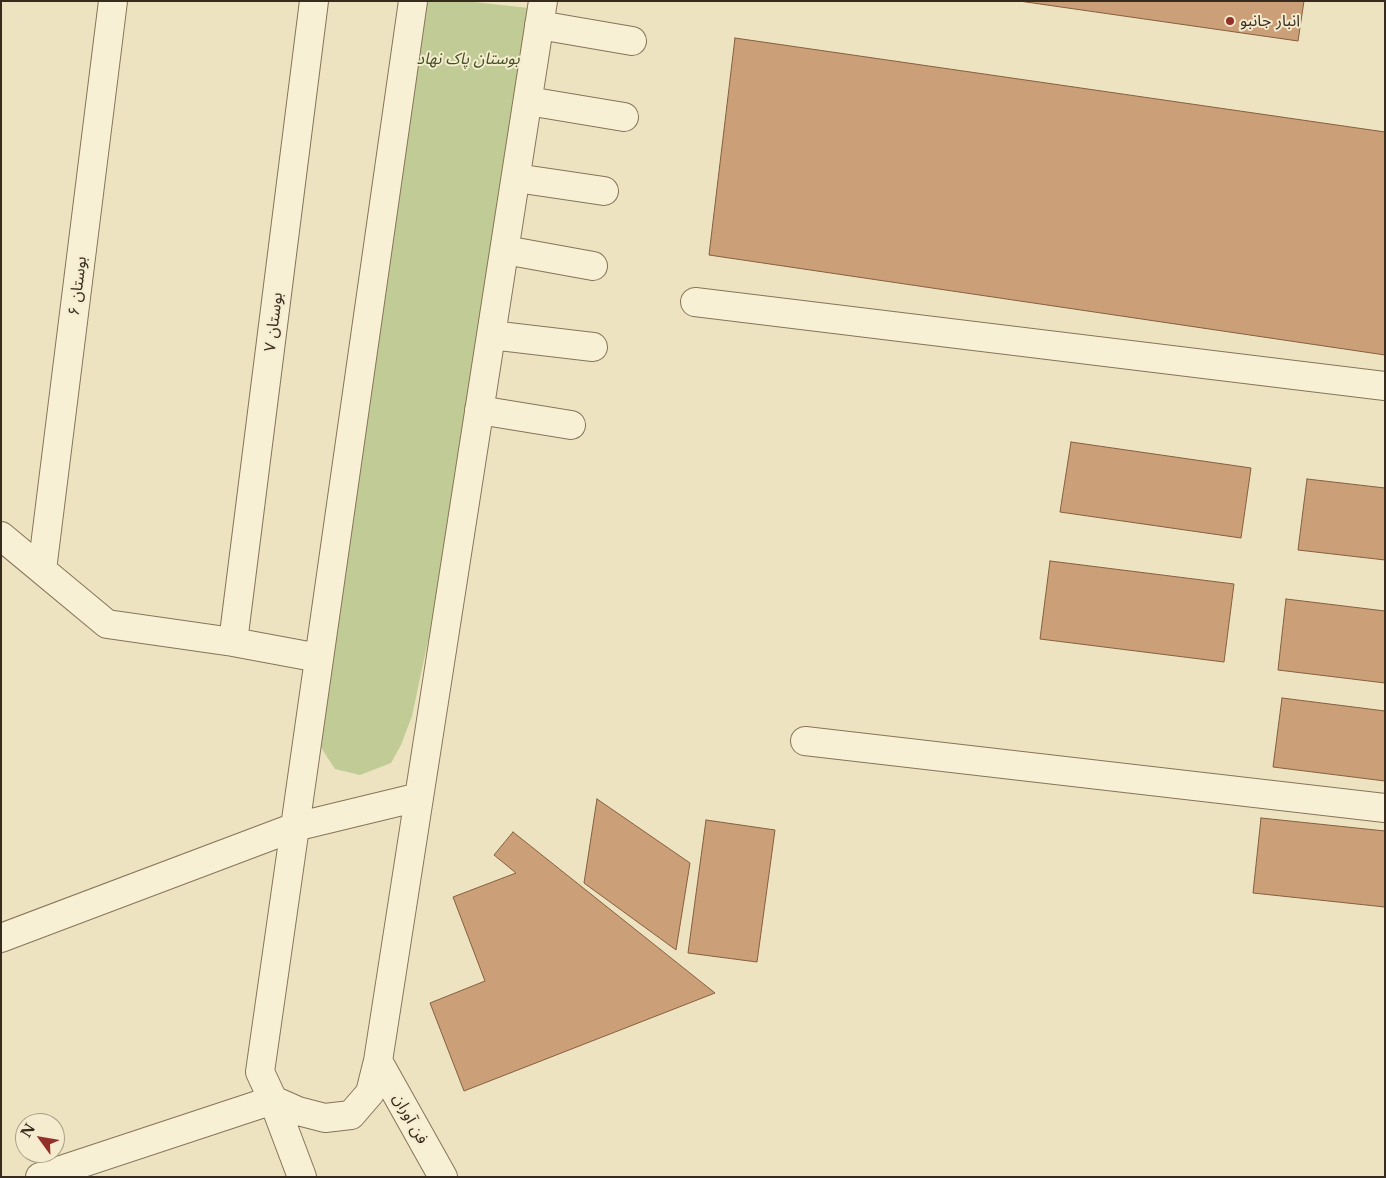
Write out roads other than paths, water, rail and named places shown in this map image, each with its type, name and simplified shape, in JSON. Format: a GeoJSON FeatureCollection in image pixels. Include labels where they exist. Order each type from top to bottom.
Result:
{"type":"FeatureCollection","features":[{"type":"Feature","properties":{"kind":"street","name":"بوستان ۶"},"geometry":{"type":"LineString","coordinates":[[42,570],[113,1]]}},
{"type":"Feature","properties":{"kind":"street","name":"بوستان ۷"},"geometry":{"type":"LineString","coordinates":[[234,642],[314,1]]}},
{"type":"Feature","properties":{"kind":"street"},"geometry":{"type":"LineString","coordinates":[[302,1177],[260,1072],[412,1]]}},
{"type":"Feature","properties":{"kind":"street"},"geometry":{"type":"LineString","coordinates":[[40,1177],[272,1100],[298,1111],[325,1118],[351,1115],[370,1093],[378,1061],[541,13],[632,41]]}},
{"type":"Feature","properties":{"kind":"street"},"geometry":{"type":"LineString","coordinates":[[528,102],[624,117]]}},
{"type":"Feature","properties":{"kind":"street"},"geometry":{"type":"LineString","coordinates":[[516,178],[604,191]]}},
{"type":"Feature","properties":{"kind":"street"},"geometry":{"type":"LineString","coordinates":[[504,250],[593,266]]}},
{"type":"Feature","properties":{"kind":"street"},"geometry":{"type":"LineString","coordinates":[[695,302],[1385,386]]}},
{"type":"Feature","properties":{"kind":"street"},"geometry":{"type":"LineString","coordinates":[[491,335],[592,347]]}},
{"type":"Feature","properties":{"kind":"street"},"geometry":{"type":"LineString","coordinates":[[479,410],[571,425]]}},
{"type":"Feature","properties":{"kind":"street"},"geometry":{"type":"LineString","coordinates":[[1,536],[107,624],[234,642],[319,658]]}},
{"type":"Feature","properties":{"kind":"street"},"geometry":{"type":"LineString","coordinates":[[806,741],[1385,808]]}},
{"type":"Feature","properties":{"kind":"street"},"geometry":{"type":"LineString","coordinates":[[1,938],[295,827],[419,797]]}},
{"type":"Feature","properties":{"kind":"street","name":"فن آوران"},"geometry":{"type":"LineString","coordinates":[[378,1061],[443,1177]]}},
{"type":"Feature","properties":{"kind":"place","name":"انبار جانبو"},"geometry":{"type":"Point","coordinates":[1230,21]}},
{"type":"Feature","properties":{"kind":"park label","name":"بوستان پاک نهاد"},"geometry":{"type":"Point","coordinates":[468,59]}}]}
